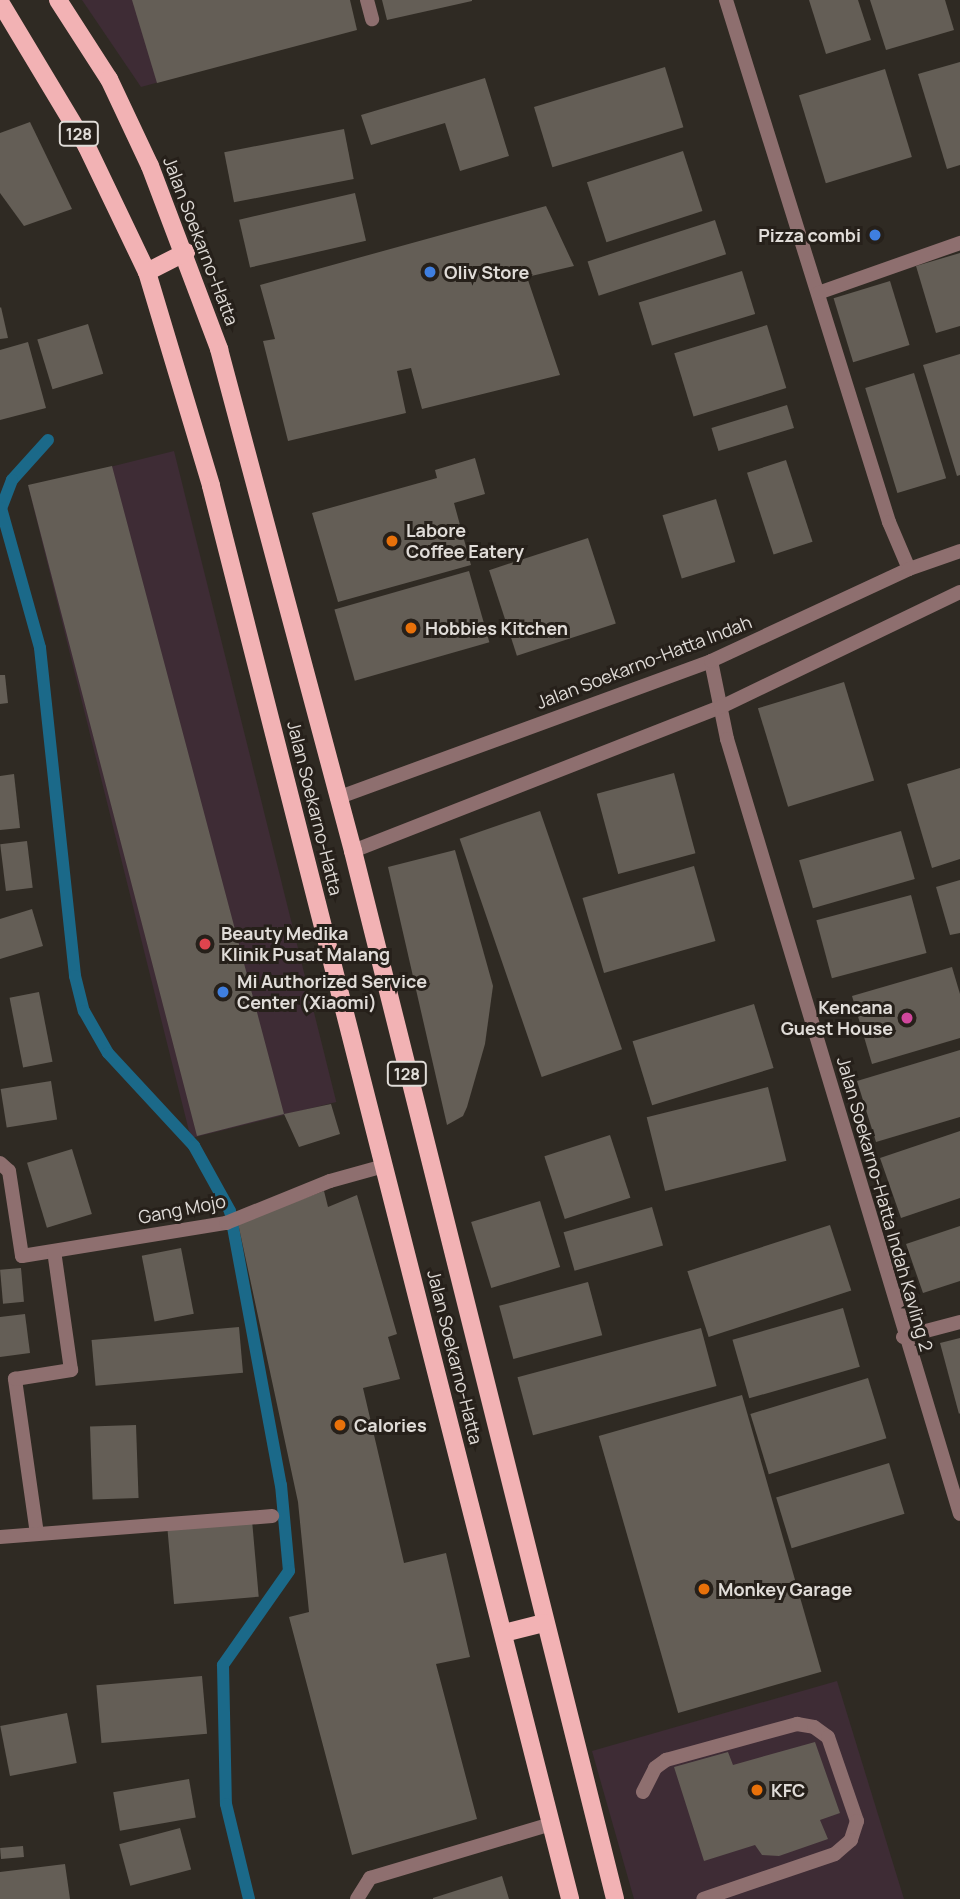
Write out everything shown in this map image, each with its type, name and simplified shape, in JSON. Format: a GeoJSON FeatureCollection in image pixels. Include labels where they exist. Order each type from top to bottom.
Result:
{"type":"FeatureCollection","features":[{"type":"Feature","properties":{"kind":"main road","name":"Jalan Soekarno-Hatta"},"geometry":{"type":"LineString","coordinates":[[58,0],[109,79],[186,252],[219,349],[353,851],[615,1899]]}},
{"type":"Feature","properties":{"kind":"main road","name":"Jalan Soekarno-Hatta"},"geometry":{"type":"LineString","coordinates":[[0,2],[87,147],[147,272],[211,486],[570,1899]]}},
{"type":"Feature","properties":{"kind":"main road"},"geometry":{"type":"LineString","coordinates":[[147,272],[186,252]]}},
{"type":"Feature","properties":{"kind":"main road"},"geometry":{"type":"LineString","coordinates":[[504,1633],[544,1623]]}},
{"type":"Feature","properties":{"kind":"street"},"geometry":{"type":"LineString","coordinates":[[367,0],[372,19]]}},
{"type":"Feature","properties":{"kind":"street"},"geometry":{"type":"LineString","coordinates":[[726,0],[889,522],[909,569]]}},
{"type":"Feature","properties":{"kind":"street"},"geometry":{"type":"LineString","coordinates":[[818,293],[960,243]]}},
{"type":"Feature","properties":{"kind":"street","name":"Jalan Soekarno-Hatta Indah"},"geometry":{"type":"LineString","coordinates":[[337,798],[711,661],[909,569],[960,551]]}},
{"type":"Feature","properties":{"kind":"street"},"geometry":{"type":"LineString","coordinates":[[353,851],[721,707],[960,592]]}},
{"type":"Feature","properties":{"kind":"street","name":"Jalan Soekarno-Hatta Indah Kavling 2"},"geometry":{"type":"LineString","coordinates":[[711,661],[721,707],[904,1337],[960,1514]]}},
{"type":"Feature","properties":{"kind":"street","name":"Gang Mojo"},"geometry":{"type":"LineString","coordinates":[[0,1163],[9,1171],[22,1256],[226,1223],[330,1181],[384,1166]]}},
{"type":"Feature","properties":{"kind":"street"},"geometry":{"type":"LineString","coordinates":[[37,1534],[15,1379],[71,1370],[54,1251]]}},
{"type":"Feature","properties":{"kind":"street"},"geometry":{"type":"LineString","coordinates":[[904,1337],[960,1322]]}},
{"type":"Feature","properties":{"kind":"street"},"geometry":{"type":"LineString","coordinates":[[0,1537],[272,1516]]}},
{"type":"Feature","properties":{"kind":"street"},"geometry":{"type":"LineString","coordinates":[[643,1792],[655,1768],[666,1760],[797,1724],[814,1727],[828,1737],[857,1821],[851,1840],[835,1854],[703,1899]]}},
{"type":"Feature","properties":{"kind":"street"},"geometry":{"type":"LineString","coordinates":[[357,1899],[370,1878],[551,1824]]}},
{"type":"Feature","properties":{"kind":"shaded area"},"geometry":{"type":"Polygon","coordinates":[[[82,0],[244,0],[258,55],[141,87],[82,0]]]}},
{"type":"Feature","properties":{"kind":"shaded area"},"geometry":{"type":"Polygon","coordinates":[[[174,451],[336,1102],[191,1138],[28,487],[174,451]]]}},
{"type":"Feature","properties":{"kind":"shaded area"},"geometry":{"type":"Polygon","coordinates":[[[837,1681],[904,1899],[634,1899],[592,1751],[837,1681]]]}},
{"type":"Feature","properties":{"kind":"building"},"geometry":{"type":"Polygon","coordinates":[[[132,0],[350,0],[357,30],[157,83],[132,0]]]}},
{"type":"Feature","properties":{"kind":"building"},"geometry":{"type":"Polygon","coordinates":[[[382,0],[472,0],[472,1],[387,20],[382,0]]]}},
{"type":"Feature","properties":{"kind":"building"},"geometry":{"type":"Polygon","coordinates":[[[809,0],[858,0],[871,40],[826,54],[809,0]]]}},
{"type":"Feature","properties":{"kind":"building"},"geometry":{"type":"Polygon","coordinates":[[[870,0],[945,0],[954,30],[886,50],[870,0]]]}},
{"type":"Feature","properties":{"kind":"building"},"geometry":{"type":"Polygon","coordinates":[[[960,62],[960,165],[947,169],[918,74],[960,62]]]}},
{"type":"Feature","properties":{"kind":"building"},"geometry":{"type":"Polygon","coordinates":[[[665,67],[683,127],[552,167],[534,107],[665,67]]]}},
{"type":"Feature","properties":{"kind":"building"},"geometry":{"type":"Polygon","coordinates":[[[885,69],[912,157],[826,183],[799,95],[885,69]]]}},
{"type":"Feature","properties":{"kind":"building"},"geometry":{"type":"Polygon","coordinates":[[[485,78],[509,156],[460,171],[445,123],[371,145],[361,115],[485,78]]]}},
{"type":"Feature","properties":{"kind":"building"},"geometry":{"type":"Polygon","coordinates":[[[30,122],[72,209],[24,226],[0,193],[0,133],[30,122]]]}},
{"type":"Feature","properties":{"kind":"building"},"geometry":{"type":"Polygon","coordinates":[[[344,129],[354,179],[234,202],[224,152],[344,129]]]}},
{"type":"Feature","properties":{"kind":"building"},"geometry":{"type":"Polygon","coordinates":[[[683,151],[702,211],[606,242],[587,182],[683,151]]]}},
{"type":"Feature","properties":{"kind":"building"},"geometry":{"type":"Polygon","coordinates":[[[355,193],[366,241],[250,268],[239,220],[355,193]]]}},
{"type":"Feature","properties":{"kind":"building"},"geometry":{"type":"Polygon","coordinates":[[[546,206],[574,266],[527,277],[560,375],[422,409],[411,368],[397,371],[406,413],[288,441],[263,341],[275,339],[260,285],[546,206]]]}},
{"type":"Feature","properties":{"kind":"building"},"geometry":{"type":"Polygon","coordinates":[[[715,220],[726,254],[599,296],[588,261],[715,220]]]}},
{"type":"Feature","properties":{"kind":"building"},"geometry":{"type":"Polygon","coordinates":[[[960,253],[960,326],[936,333],[916,266],[960,253]]]}},
{"type":"Feature","properties":{"kind":"building"},"geometry":{"type":"Polygon","coordinates":[[[742,271],[755,314],[652,346],[639,303],[742,271]]]}},
{"type":"Feature","properties":{"kind":"building"},"geometry":{"type":"Polygon","coordinates":[[[890,281],[910,345],[853,362],[834,298],[890,281]]]}},
{"type":"Feature","properties":{"kind":"building"},"geometry":{"type":"Polygon","coordinates":[[[0,308],[8,338],[0,339],[0,308]]]}},
{"type":"Feature","properties":{"kind":"building"},"geometry":{"type":"Polygon","coordinates":[[[88,324],[103,374],[53,389],[37,339],[88,324]]]}},
{"type":"Feature","properties":{"kind":"building"},"geometry":{"type":"Polygon","coordinates":[[[767,325],[786,388],[694,416],[674,353],[767,325]]]}},
{"type":"Feature","properties":{"kind":"building"},"geometry":{"type":"Polygon","coordinates":[[[28,342],[46,408],[0,420],[0,350],[28,342]]]}},
{"type":"Feature","properties":{"kind":"building"},"geometry":{"type":"Polygon","coordinates":[[[960,354],[960,475],[957,476],[923,365],[960,354]]]}},
{"type":"Feature","properties":{"kind":"building"},"geometry":{"type":"Polygon","coordinates":[[[914,373],[946,478],[897,493],[865,388],[914,373]]]}},
{"type":"Feature","properties":{"kind":"building"},"geometry":{"type":"Polygon","coordinates":[[[787,405],[794,428],[718,451],[711,428],[787,405]]]}},
{"type":"Feature","properties":{"kind":"building"},"geometry":{"type":"Polygon","coordinates":[[[475,458],[485,494],[454,503],[471,565],[338,602],[312,513],[437,478],[435,470],[475,458]]]}},
{"type":"Feature","properties":{"kind":"building"},"geometry":{"type":"Polygon","coordinates":[[[786,460],[813,542],[774,554],[747,473],[786,460]]]}},
{"type":"Feature","properties":{"kind":"building"},"geometry":{"type":"Polygon","coordinates":[[[112,466],[284,1114],[197,1136],[28,485],[112,466]]]}},
{"type":"Feature","properties":{"kind":"building"},"geometry":{"type":"Polygon","coordinates":[[[716,499],[735,562],[682,578],[662,515],[716,499]]]}},
{"type":"Feature","properties":{"kind":"building"},"geometry":{"type":"Polygon","coordinates":[[[588,538],[616,624],[517,656],[489,570],[588,538]]]}},
{"type":"Feature","properties":{"kind":"building"},"geometry":{"type":"Polygon","coordinates":[[[469,571],[489,642],[355,681],[334,610],[469,571]]]}},
{"type":"Feature","properties":{"kind":"building"},"geometry":{"type":"Polygon","coordinates":[[[0,675],[5,675],[8,703],[0,704],[0,675]]]}},
{"type":"Feature","properties":{"kind":"building"},"geometry":{"type":"Polygon","coordinates":[[[844,682],[874,780],[788,807],[758,708],[844,682]]]}},
{"type":"Feature","properties":{"kind":"building"},"geometry":{"type":"Polygon","coordinates":[[[960,768],[960,859],[932,868],[907,784],[960,768]]]}},
{"type":"Feature","properties":{"kind":"building"},"geometry":{"type":"Polygon","coordinates":[[[674,773],[695,853],[618,874],[597,794],[674,773]]]}},
{"type":"Feature","properties":{"kind":"building"},"geometry":{"type":"Polygon","coordinates":[[[14,774],[20,828],[0,830],[0,776],[14,774]]]}},
{"type":"Feature","properties":{"kind":"building"},"geometry":{"type":"Polygon","coordinates":[[[540,811],[622,1049],[542,1077],[460,839],[540,811]]]}},
{"type":"Feature","properties":{"kind":"building"},"geometry":{"type":"Polygon","coordinates":[[[901,831],[915,879],[813,908],[799,860],[901,831]]]}},
{"type":"Feature","properties":{"kind":"building"},"geometry":{"type":"Polygon","coordinates":[[[27,841],[33,888],[6,891],[0,844],[27,841]]]}},
{"type":"Feature","properties":{"kind":"building"},"geometry":{"type":"Polygon","coordinates":[[[455,850],[493,986],[485,1044],[467,1107],[463,1116],[447,1125],[388,867],[455,850]]]}},
{"type":"Feature","properties":{"kind":"building"},"geometry":{"type":"Polygon","coordinates":[[[694,866],[715,941],[604,973],[582,898],[694,866]]]}},
{"type":"Feature","properties":{"kind":"building"},"geometry":{"type":"Polygon","coordinates":[[[960,880],[960,933],[950,935],[936,887],[960,880]]]}},
{"type":"Feature","properties":{"kind":"building"},"geometry":{"type":"Polygon","coordinates":[[[911,895],[927,953],[832,978],[816,920],[911,895]]]}},
{"type":"Feature","properties":{"kind":"building"},"geometry":{"type":"Polygon","coordinates":[[[32,909],[43,946],[0,959],[0,919],[32,909]]]}},
{"type":"Feature","properties":{"kind":"building"},"geometry":{"type":"Polygon","coordinates":[[[952,967],[960,994],[960,1038],[872,1064],[852,996],[952,967]]]}},
{"type":"Feature","properties":{"kind":"building"},"geometry":{"type":"Polygon","coordinates":[[[39,992],[53,1062],[23,1067],[10,998],[39,992]]]}},
{"type":"Feature","properties":{"kind":"building"},"geometry":{"type":"Polygon","coordinates":[[[754,1004],[774,1068],[652,1105],[633,1041],[754,1004]]]}},
{"type":"Feature","properties":{"kind":"building"},"geometry":{"type":"Polygon","coordinates":[[[960,1050],[960,1117],[876,1142],[857,1081],[960,1050]]]}},
{"type":"Feature","properties":{"kind":"building"},"geometry":{"type":"Polygon","coordinates":[[[51,1081],[57,1120],[7,1127],[1,1089],[51,1081]]]}},
{"type":"Feature","properties":{"kind":"building"},"geometry":{"type":"Polygon","coordinates":[[[768,1087],[786,1161],[665,1191],[647,1117],[768,1087]]]}},
{"type":"Feature","properties":{"kind":"building"},"geometry":{"type":"Polygon","coordinates":[[[331,1104],[340,1134],[299,1147],[284,1114],[331,1104]]]}},
{"type":"Feature","properties":{"kind":"building"},"geometry":{"type":"Polygon","coordinates":[[[960,1131],[960,1198],[901,1218],[880,1158],[960,1131]]]}},
{"type":"Feature","properties":{"kind":"building"},"geometry":{"type":"Polygon","coordinates":[[[610,1135],[630,1198],[565,1219],[544,1156],[610,1135]]]}},
{"type":"Feature","properties":{"kind":"building"},"geometry":{"type":"Polygon","coordinates":[[[72,1149],[92,1214],[47,1228],[27,1163],[72,1149]]]}},
{"type":"Feature","properties":{"kind":"building"},"geometry":{"type":"Polygon","coordinates":[[[324,1191],[328,1207],[357,1195],[397,1334],[388,1337],[400,1379],[363,1388],[404,1563],[446,1553],[470,1657],[436,1664],[477,1819],[352,1855],[289,1617],[309,1612],[298,1502],[238,1223],[324,1191]]]}},
{"type":"Feature","properties":{"kind":"building"},"geometry":{"type":"Polygon","coordinates":[[[540,1201],[560,1267],[491,1288],[471,1222],[540,1201]]]}},
{"type":"Feature","properties":{"kind":"building"},"geometry":{"type":"Polygon","coordinates":[[[652,1207],[663,1245],[575,1271],[564,1232],[652,1207]]]}},
{"type":"Feature","properties":{"kind":"building"},"geometry":{"type":"Polygon","coordinates":[[[830,1225],[851,1291],[709,1337],[687,1271],[830,1225]]]}},
{"type":"Feature","properties":{"kind":"building"},"geometry":{"type":"Polygon","coordinates":[[[960,1226],[960,1281],[923,1293],[906,1244],[960,1226]]]}},
{"type":"Feature","properties":{"kind":"building"},"geometry":{"type":"Polygon","coordinates":[[[181,1248],[194,1314],[155,1321],[142,1256],[181,1248]]]}},
{"type":"Feature","properties":{"kind":"building"},"geometry":{"type":"Polygon","coordinates":[[[21,1268],[24,1302],[3,1304],[0,1270],[21,1268]]]}},
{"type":"Feature","properties":{"kind":"building"},"geometry":{"type":"Polygon","coordinates":[[[588,1282],[602,1335],[513,1359],[499,1306],[588,1282]]]}},
{"type":"Feature","properties":{"kind":"building"},"geometry":{"type":"Polygon","coordinates":[[[843,1308],[860,1367],[749,1398],[732,1340],[843,1308]]]}},
{"type":"Feature","properties":{"kind":"building"},"geometry":{"type":"Polygon","coordinates":[[[25,1314],[30,1353],[0,1357],[0,1317],[25,1314]]]}},
{"type":"Feature","properties":{"kind":"building"},"geometry":{"type":"Polygon","coordinates":[[[239,1327],[243,1373],[96,1386],[92,1340],[239,1327]]]}},
{"type":"Feature","properties":{"kind":"building"},"geometry":{"type":"Polygon","coordinates":[[[701,1328],[717,1386],[533,1435],[517,1377],[701,1328]]]}},
{"type":"Feature","properties":{"kind":"building"},"geometry":{"type":"Polygon","coordinates":[[[960,1338],[960,1413],[959,1414],[940,1343],[960,1338]]]}},
{"type":"Feature","properties":{"kind":"building"},"geometry":{"type":"Polygon","coordinates":[[[868,1378],[886,1438],[769,1474],[750,1414],[868,1378]]]}},
{"type":"Feature","properties":{"kind":"building"},"geometry":{"type":"Polygon","coordinates":[[[742,1395],[821,1672],[678,1713],[599,1436],[742,1395]]]}},
{"type":"Feature","properties":{"kind":"building"},"geometry":{"type":"Polygon","coordinates":[[[136,1425],[139,1498],[93,1500],[90,1427],[136,1425]]]}},
{"type":"Feature","properties":{"kind":"building"},"geometry":{"type":"Polygon","coordinates":[[[889,1463],[904,1514],[792,1548],[776,1497],[889,1463]]]}},
{"type":"Feature","properties":{"kind":"building"},"geometry":{"type":"Polygon","coordinates":[[[252,1520],[259,1597],[174,1604],[167,1527],[252,1520]]]}},
{"type":"Feature","properties":{"kind":"building"},"geometry":{"type":"Polygon","coordinates":[[[202,1676],[207,1734],[101,1743],[96,1685],[202,1676]]]}},
{"type":"Feature","properties":{"kind":"building"},"geometry":{"type":"Polygon","coordinates":[[[67,1713],[77,1763],[10,1776],[0,1726],[67,1713]]]}},
{"type":"Feature","properties":{"kind":"building","name":"KFC"},"geometry":{"type":"Polygon","coordinates":[[[815,1742],[840,1813],[820,1820],[828,1839],[779,1856],[762,1855],[755,1845],[704,1861],[674,1767],[728,1752],[733,1765],[815,1742]]]}},
{"type":"Feature","properties":{"kind":"building"},"geometry":{"type":"Polygon","coordinates":[[[189,1779],[196,1817],[120,1831],[113,1792],[189,1779]]]}},
{"type":"Feature","properties":{"kind":"building"},"geometry":{"type":"Polygon","coordinates":[[[180,1828],[191,1870],[130,1886],[119,1844],[180,1828]]]}},
{"type":"Feature","properties":{"kind":"building"},"geometry":{"type":"Polygon","coordinates":[[[23,1846],[24,1857],[1,1859],[0,1848],[23,1846]]]}},
{"type":"Feature","properties":{"kind":"building"},"geometry":{"type":"Polygon","coordinates":[[[65,1864],[70,1899],[0,1899],[0,1872],[65,1864]]]}},
{"type":"Feature","properties":{"kind":"building"},"geometry":{"type":"Polygon","coordinates":[[[502,1876],[509,1899],[433,1899],[433,1898],[502,1876]]]}},
{"type":"Feature","properties":{"kind":"waterway"},"geometry":{"type":"LineString","coordinates":[[48,440],[12,480],[1,508],[40,648],[75,976],[84,1011],[108,1053],[194,1146],[230,1211],[281,1485],[289,1571],[223,1665],[226,1804],[249,1899]]}},
{"type":"Feature","properties":{"kind":"place","name":"Pizza combi"},"geometry":{"type":"Point","coordinates":[875,235]}},
{"type":"Feature","properties":{"kind":"place","name":"Oliv Store"},"geometry":{"type":"Point","coordinates":[430,272]}},
{"type":"Feature","properties":{"kind":"place","name":"Labore Coffee Eatery"},"geometry":{"type":"Point","coordinates":[392,541]}},
{"type":"Feature","properties":{"kind":"place","name":"Hobbies Kitchen"},"geometry":{"type":"Point","coordinates":[411,628]}},
{"type":"Feature","properties":{"kind":"place","name":"Beauty Medika Klinik Pusat Malang"},"geometry":{"type":"Point","coordinates":[205,944]}},
{"type":"Feature","properties":{"kind":"place","name":"Mi Authorized Service Center (Xiaomi)"},"geometry":{"type":"Point","coordinates":[223,992]}},
{"type":"Feature","properties":{"kind":"place","name":"Kencana Guest House"},"geometry":{"type":"Point","coordinates":[907,1018]}},
{"type":"Feature","properties":{"kind":"place","name":"Calories"},"geometry":{"type":"Point","coordinates":[340,1425]}},
{"type":"Feature","properties":{"kind":"place","name":"Monkey Garage"},"geometry":{"type":"Point","coordinates":[704,1589]}},
{"type":"Feature","properties":{"kind":"place","name":"KFC"},"geometry":{"type":"Point","coordinates":[757,1790]}}]}
